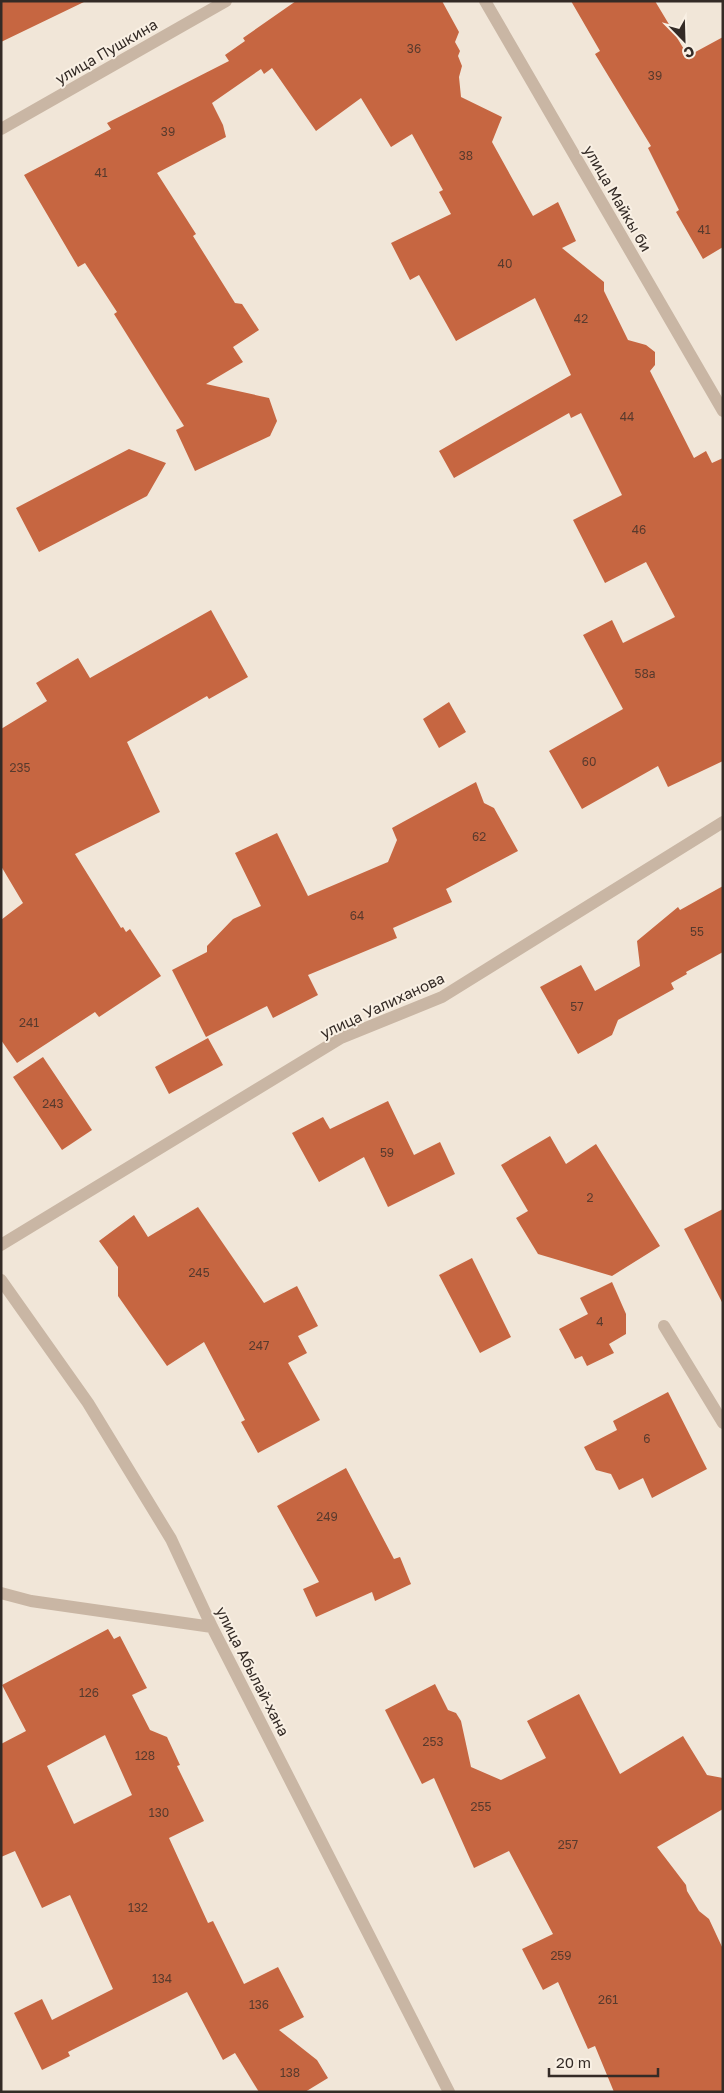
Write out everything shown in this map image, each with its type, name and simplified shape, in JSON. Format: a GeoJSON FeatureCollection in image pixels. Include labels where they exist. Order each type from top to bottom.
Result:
{"type":"FeatureCollection","features":[{"type":"Feature","properties":{"kind":"street","name":"улица Пушкина"},"geometry":{"type":"LineString","coordinates":[[1,129],[226,1]]}},
{"type":"Feature","properties":{"kind":"street","name":"улица Майкы би"},"geometry":{"type":"LineString","coordinates":[[485,1],[723,411]]}},
{"type":"Feature","properties":{"kind":"street","name":"улица Уалиханова"},"geometry":{"type":"LineString","coordinates":[[1,1245],[341,1038],[442,997],[723,822]]}},
{"type":"Feature","properties":{"kind":"street","name":"улица Абылай-хана"},"geometry":{"type":"LineString","coordinates":[[1,1280],[88,1403],[171,1539],[212,1627],[449,2092]]}},
{"type":"Feature","properties":{"kind":"street"},"geometry":{"type":"LineString","coordinates":[[664,1326],[723,1423]]}},
{"type":"Feature","properties":{"kind":"street"},"geometry":{"type":"LineString","coordinates":[[1,1593],[31,1601],[212,1627]]}},
{"type":"Feature","properties":{"kind":"building"},"geometry":{"type":"Polygon","coordinates":[[[1,1],[86,1],[1,42],[1,1]]]}},
{"type":"Feature","properties":{"kind":"building"},"geometry":{"type":"Polygon","coordinates":[[[296,1],[442,1],[459,32],[455,42],[460,51],[458,56],[462,66],[459,77],[461,97],[502,117],[492,142],[533,216],[558,202],[576,241],[562,248],[604,282],[604,291],[628,340],[646,345],[655,352],[655,365],[650,371],[694,458],[706,451],[712,463],[723,458],[723,761],[668,787],[658,766],[582,809],[549,751],[623,709],[583,635],[612,620],[623,643],[675,617],[646,562],[605,583],[573,520],[622,495],[581,413],[571,418],[569,413],[454,478],[439,451],[571,375],[535,298],[456,341],[419,275],[410,280],[391,243],[451,214],[439,192],[443,190],[412,134],[391,147],[361,98],[316,131],[272,68],[264,74],[261,69],[212,103],[223,125],[226,137],[157,173],[196,234],[193,236],[235,303],[242,304],[259,330],[233,347],[243,362],[206,384],[269,398],[277,421],[270,436],[195,471],[176,430],[184,426],[114,314],[117,312],[85,263],[78,267],[24,175],[111,129],[107,123],[229,61],[225,55],[245,41],[243,38],[296,1]]]}},
{"type":"Feature","properties":{"kind":"building"},"geometry":{"type":"Polygon","coordinates":[[[571,1],[655,1],[688,56],[723,37],[723,247],[703,259],[676,212],[679,210],[648,148],[651,146],[595,54],[600,51],[571,1]]]}},
{"type":"Feature","properties":{"kind":"building"},"geometry":{"type":"Polygon","coordinates":[[[129,449],[166,463],[147,496],[39,552],[16,508],[129,449]]]}},
{"type":"Feature","properties":{"kind":"building"},"geometry":{"type":"Polygon","coordinates":[[[211,610],[248,677],[209,699],[207,696],[127,742],[160,812],[75,854],[121,928],[123,927],[126,932],[130,929],[161,976],[99,1017],[95,1012],[17,1063],[1,1040],[1,920],[23,903],[1,866],[1,729],[47,701],[36,683],[78,658],[90,678],[211,610]]]}},
{"type":"Feature","properties":{"kind":"building"},"geometry":{"type":"Polygon","coordinates":[[[449,702],[466,732],[439,748],[423,719],[449,702]]]}},
{"type":"Feature","properties":{"kind":"building"},"geometry":{"type":"Polygon","coordinates":[[[476,782],[484,803],[494,808],[518,851],[446,889],[452,902],[393,928],[397,938],[308,975],[318,995],[273,1018],[267,1006],[206,1037],[172,970],[207,952],[207,946],[233,919],[261,906],[235,853],[277,833],[308,896],[388,862],[397,840],[392,828],[476,782]]]}},
{"type":"Feature","properties":{"kind":"building"},"geometry":{"type":"Polygon","coordinates":[[[723,886],[723,952],[686,972],[687,974],[671,983],[674,989],[618,1020],[612,1035],[578,1054],[540,987],[581,965],[595,991],[640,966],[637,941],[678,907],[680,910],[723,886]]]}},
{"type":"Feature","properties":{"kind":"building"},"geometry":{"type":"Polygon","coordinates":[[[208,1038],[223,1065],[169,1094],[155,1067],[208,1038]]]}},
{"type":"Feature","properties":{"kind":"building"},"geometry":{"type":"Polygon","coordinates":[[[43,1057],[92,1130],[62,1150],[13,1077],[43,1057]]]}},
{"type":"Feature","properties":{"kind":"building"},"geometry":{"type":"Polygon","coordinates":[[[388,1101],[414,1155],[440,1142],[455,1174],[388,1207],[364,1157],[319,1182],[292,1133],[323,1117],[330,1129],[388,1101]]]}},
{"type":"Feature","properties":{"kind":"building"},"geometry":{"type":"Polygon","coordinates":[[[550,1136],[566,1164],[596,1144],[660,1246],[612,1276],[538,1254],[516,1218],[528,1211],[501,1165],[550,1136]]]}},
{"type":"Feature","properties":{"kind":"building"},"geometry":{"type":"Polygon","coordinates":[[[198,1207],[264,1303],[297,1286],[318,1326],[298,1336],[307,1353],[288,1363],[320,1420],[258,1453],[241,1422],[245,1420],[204,1342],[167,1366],[118,1296],[118,1267],[99,1241],[134,1215],[148,1237],[198,1207]]]}},
{"type":"Feature","properties":{"kind":"building"},"geometry":{"type":"Polygon","coordinates":[[[723,1209],[723,1304],[684,1229],[723,1209]]]}},
{"type":"Feature","properties":{"kind":"building"},"geometry":{"type":"Polygon","coordinates":[[[472,1258],[511,1337],[480,1353],[439,1275],[472,1258]]]}},
{"type":"Feature","properties":{"kind":"building"},"geometry":{"type":"Polygon","coordinates":[[[612,1282],[626,1314],[626,1334],[609,1344],[614,1353],[587,1366],[582,1356],[575,1359],[559,1329],[588,1314],[580,1298],[612,1282]]]}},
{"type":"Feature","properties":{"kind":"building"},"geometry":{"type":"Polygon","coordinates":[[[668,1392],[707,1469],[652,1498],[643,1478],[619,1490],[611,1474],[596,1470],[584,1447],[617,1430],[613,1421],[668,1392]]]}},
{"type":"Feature","properties":{"kind":"building"},"geometry":{"type":"Polygon","coordinates":[[[346,1468],[394,1559],[400,1557],[411,1584],[375,1601],[372,1592],[316,1617],[303,1589],[319,1582],[277,1506],[346,1468]]]}},
{"type":"Feature","properties":{"kind":"building"},"geometry":{"type":"Polygon","coordinates":[[[108,1629],[114,1639],[120,1636],[147,1688],[132,1695],[150,1730],[167,1737],[180,1765],[177,1766],[204,1821],[169,1838],[208,1923],[213,1921],[244,1984],[278,1967],[304,2017],[279,2030],[317,2060],[328,2078],[305,2092],[259,2092],[235,2053],[223,2060],[187,1992],[68,2052],[70,2056],[42,2070],[14,2013],[42,1999],[52,2020],[113,1989],[70,1895],[42,1908],[15,1851],[1,1857],[1,1744],[26,1731],[2,1685],[108,1629]],[[105,1735],[47,1766],[74,1824],[132,1795],[105,1735]]]}},
{"type":"Feature","properties":{"kind":"building"},"geometry":{"type":"Polygon","coordinates":[[[435,1684],[448,1710],[456,1713],[461,1721],[471,1767],[501,1780],[546,1758],[527,1721],[579,1694],[620,1774],[683,1736],[707,1775],[723,1778],[723,1809],[657,1847],[686,1885],[687,1891],[699,1911],[709,1919],[723,1949],[723,2092],[614,2092],[595,2046],[588,2049],[558,1982],[543,1990],[522,1949],[553,1934],[509,1851],[474,1868],[434,1778],[422,1784],[385,1710],[435,1684]]]}}]}
